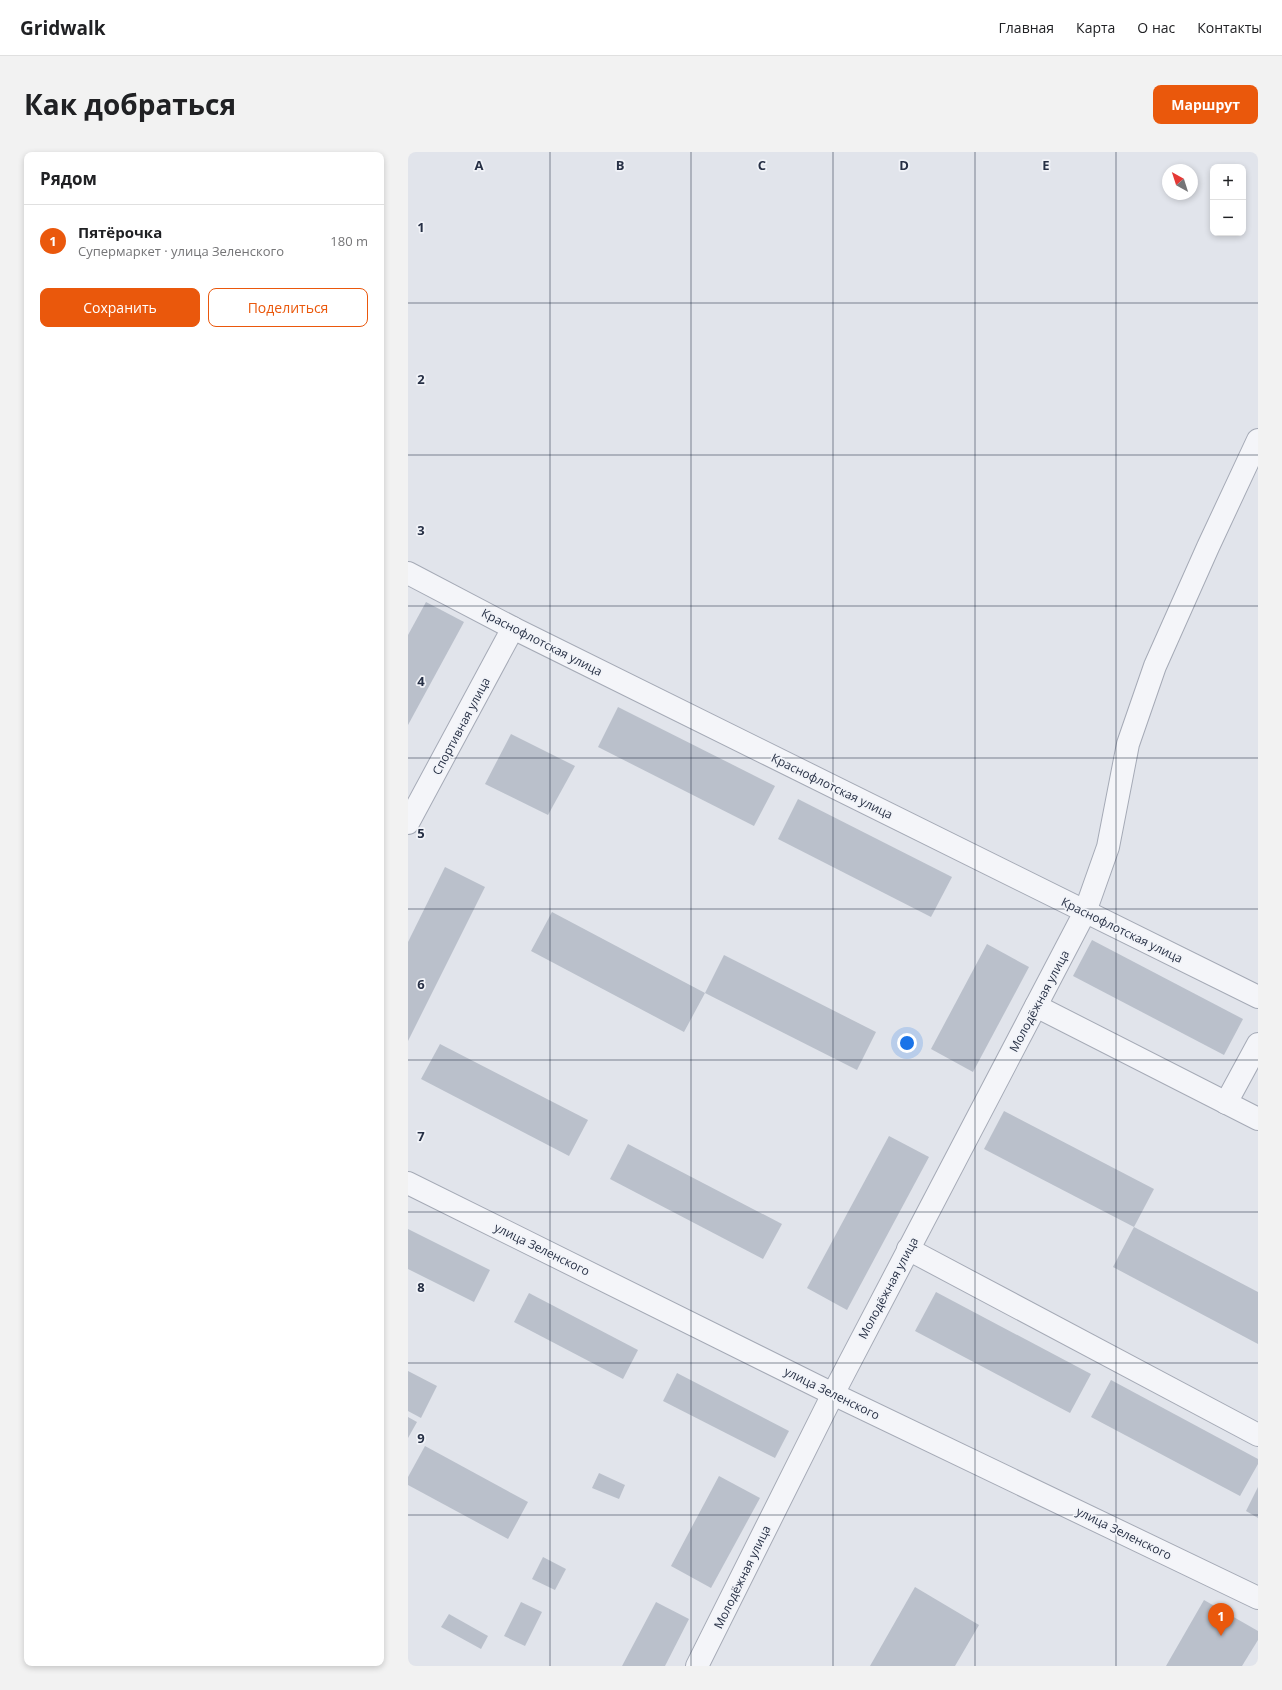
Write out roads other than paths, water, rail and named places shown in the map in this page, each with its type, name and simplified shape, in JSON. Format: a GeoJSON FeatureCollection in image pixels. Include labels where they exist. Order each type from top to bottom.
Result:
{"type":"FeatureCollection","features":[{"type":"Feature","properties":{"kind":"street","name":"Молодёжная улица"},"geometry":{"type":"LineString","coordinates":[[697,1666],[833,1394],[1085,912],[1108,847],[1128,744],[1156,666],[1208,547],[1258,440]]}},
{"type":"Feature","properties":{"kind":"street","name":"Краснофлотская улица"},"geometry":{"type":"LineString","coordinates":[[408,572],[513,628],[1258,997]]}},
{"type":"Feature","properties":{"kind":"street","name":"Спортивная улица"},"geometry":{"type":"LineString","coordinates":[[408,823],[513,628]]}},
{"type":"Feature","properties":{"kind":"street"},"geometry":{"type":"LineString","coordinates":[[1036,1006],[1258,1120]]}},
{"type":"Feature","properties":{"kind":"street"},"geometry":{"type":"LineString","coordinates":[[1226,1103],[1258,1044]]}},
{"type":"Feature","properties":{"kind":"street","name":"улица Зеленского"},"geometry":{"type":"LineString","coordinates":[[408,1182],[833,1394],[1258,1598]]}},
{"type":"Feature","properties":{"kind":"street"},"geometry":{"type":"LineString","coordinates":[[908,1249],[1258,1435]]}},
{"type":"Feature","properties":{"kind":"place","name":"Пятёрочка"},"geometry":{"type":"Point","coordinates":[1221,1636]}}]}
